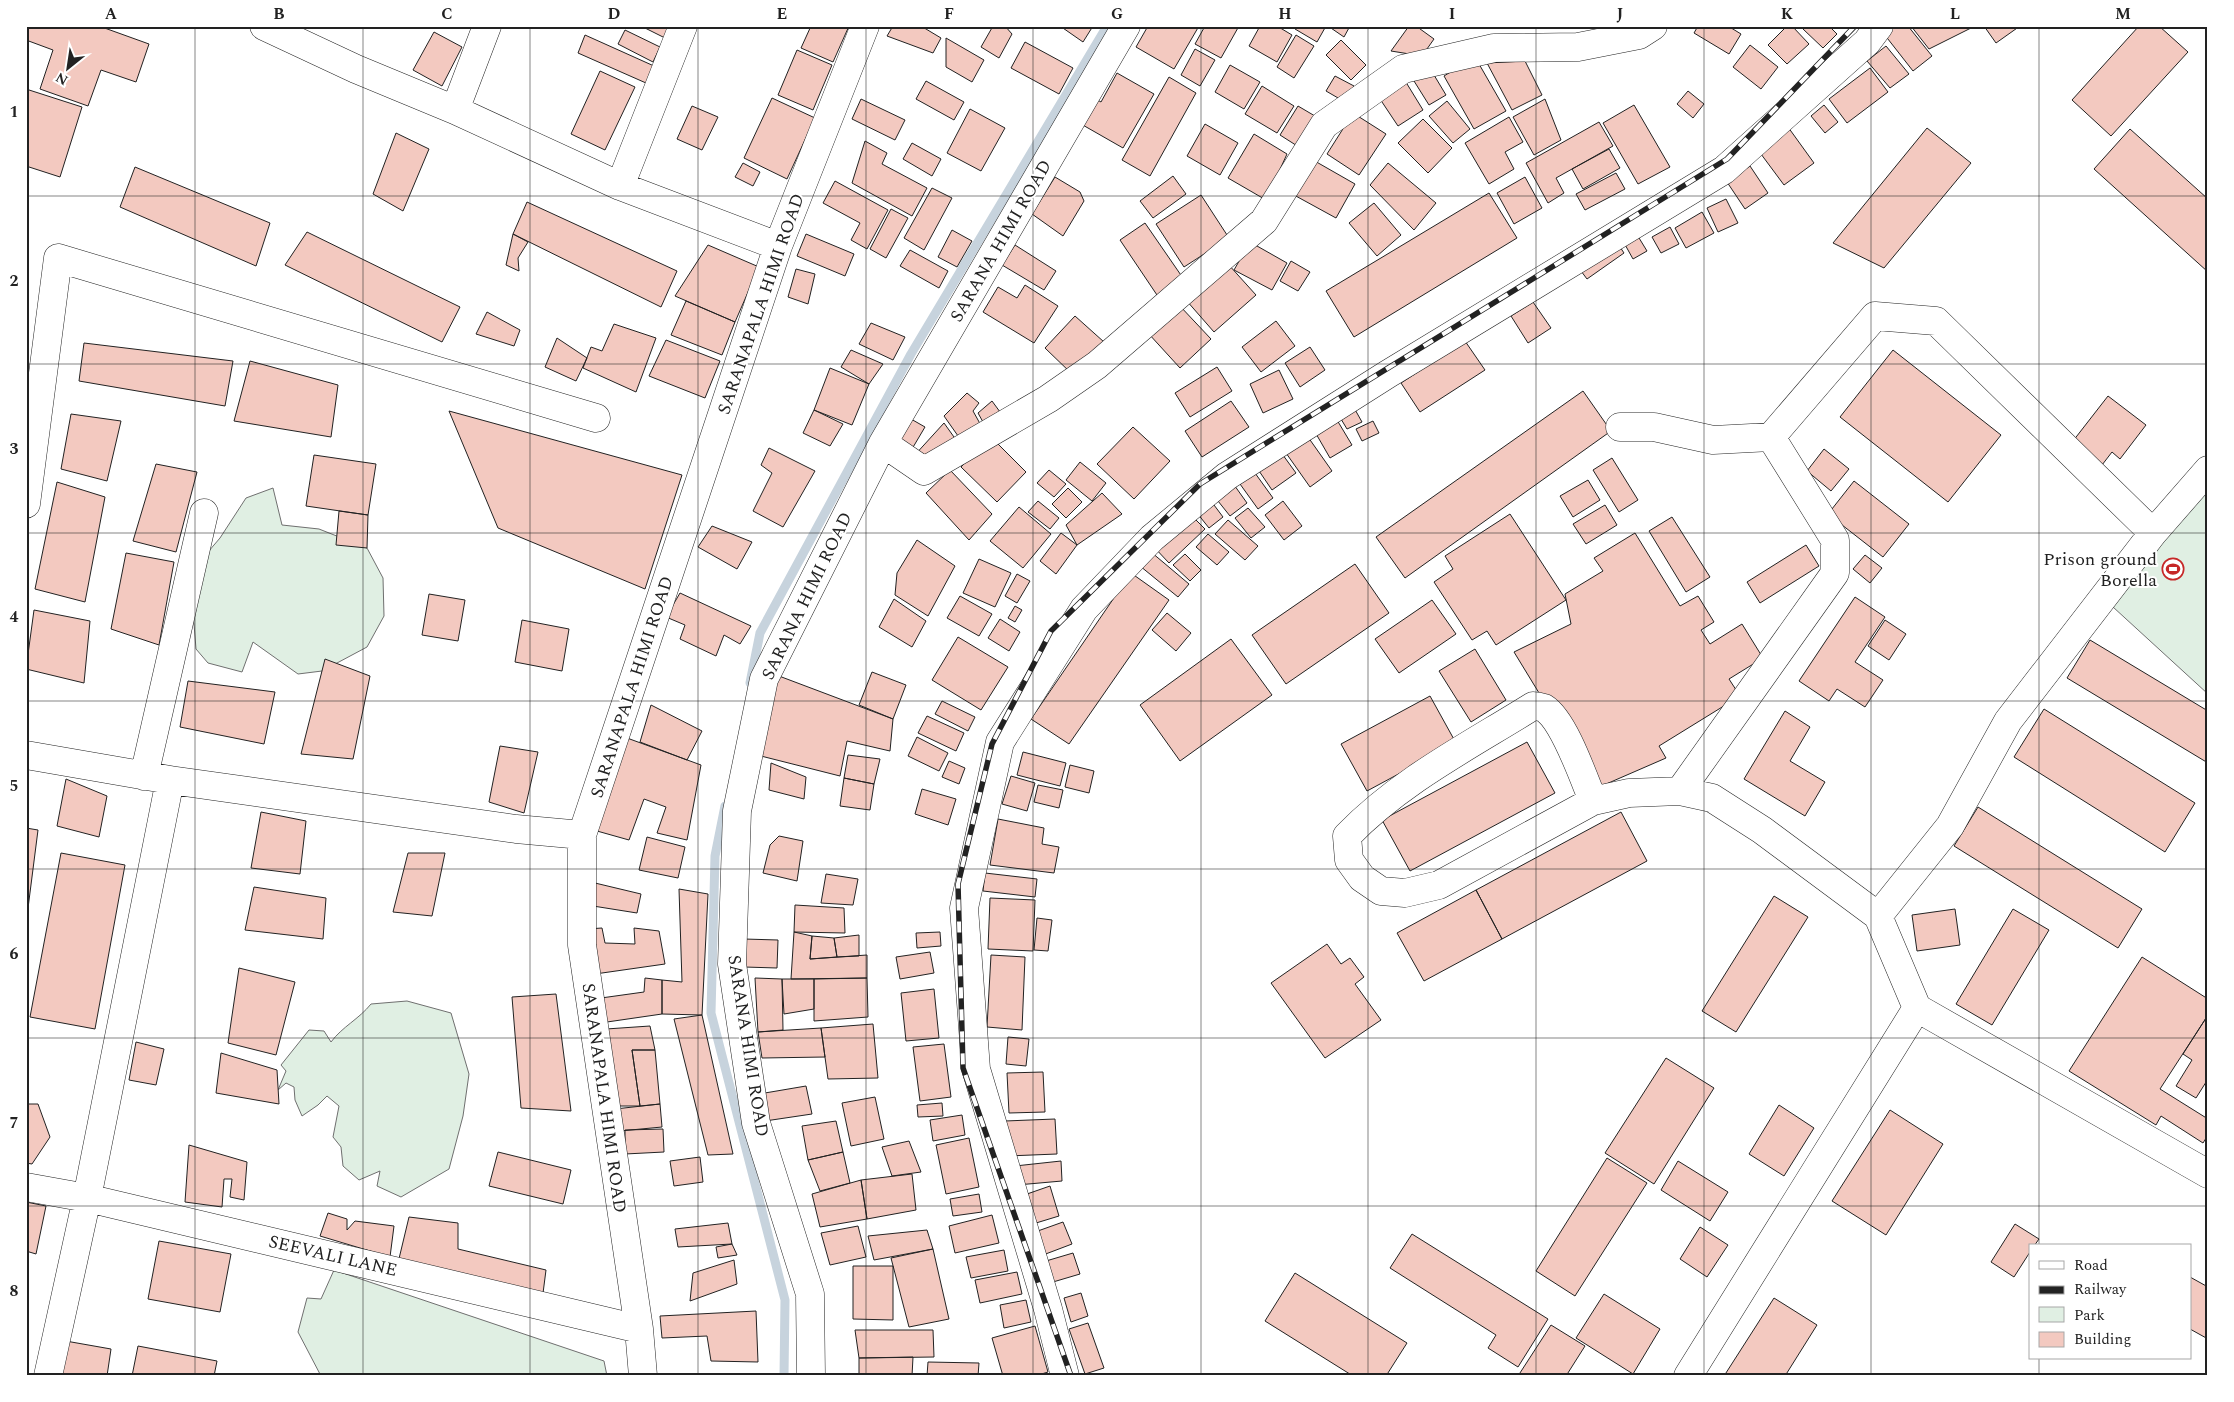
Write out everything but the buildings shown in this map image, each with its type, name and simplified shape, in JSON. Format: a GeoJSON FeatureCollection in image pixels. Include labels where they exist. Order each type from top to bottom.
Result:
{"type":"FeatureCollection","features":[{"type":"Feature","properties":{"kind":"street"},"geometry":{"type":"LineString","coordinates":[[264,26],[356,69],[455,110],[620,186],[778,246]]}},
{"type":"Feature","properties":{"kind":"street"},"geometry":{"type":"LineString","coordinates":[[455,110],[487,26]]}},
{"type":"Feature","properties":{"kind":"street"},"geometry":{"type":"LineString","coordinates":[[620,186],[683,26]]}},
{"type":"Feature","properties":{"kind":"street","name":"SARANAPALA HIMI ROAD"},"geometry":{"type":"LineString","coordinates":[[643,1376],[639,1329],[582,945],[582,835],[778,246],[865,26]]}},
{"type":"Feature","properties":{"kind":"street","name":"SARANA HIMI ROAD"},"geometry":{"type":"LineString","coordinates":[[811,1376],[810,1294],[756,1124],[732,964],[737,811],[764,680],[883,443],[1126,26]]}},
{"type":"Feature","properties":{"kind":"street"},"geometry":{"type":"LineString","coordinates":[[1546,26],[1578,47]]}},
{"type":"Feature","properties":{"kind":"street"},"geometry":{"type":"LineString","coordinates":[[883,443],[924,471],[1048,399],[1097,365],[1264,221],[1324,125],[1403,69],[1494,48],[1578,47],[1639,35],[1653,26]]}},
{"type":"Feature","properties":{"kind":"street"},"geometry":{"type":"LineString","coordinates":[[1065,1376],[1048,1309],[976,1069],[964,908],[1000,742],[1084,609],[1152,538],[1227,476],[1388,374],[1724,170],[1867,42],[1879,26]]}},
{"type":"Feature","properties":{"kind":"street"},"geometry":{"type":"LineString","coordinates":[[26,504],[58,258],[596,418]]}},
{"type":"Feature","properties":{"kind":"street"},"geometry":{"type":"LineString","coordinates":[[1620,427],[1654,427],[1713,440],[1771,437],[1875,316],[1936,321],[2153,533]]}},
{"type":"Feature","properties":{"kind":"street"},"geometry":{"type":"LineString","coordinates":[[1680,791],[1835,573],[1835,540],[1771,437]]}},
{"type":"Feature","properties":{"kind":"street"},"geometry":{"type":"LineString","coordinates":[[1878,916],[1950,826],[2008,721],[2153,533],[2208,470]]}},
{"type":"Feature","properties":{"kind":"street"},"geometry":{"type":"LineString","coordinates":[[48,1376],[87,1198],[156,778],[204,513]]}},
{"type":"Feature","properties":{"kind":"street"},"geometry":{"type":"LineString","coordinates":[[1593,801],[1568,742],[1554,717],[1544,708],[1533,706],[1402,787],[1367,815],[1347,836],[1349,860],[1362,878],[1382,891],[1405,893],[1439,885],[1593,801],[1629,793],[1680,791],[1712,798],[1762,830],[1878,916],[1917,1008],[2208,1174]]}},
{"type":"Feature","properties":{"kind":"street"},"geometry":{"type":"LineString","coordinates":[[26,755],[156,778],[516,829],[582,835]]}},
{"type":"Feature","properties":{"kind":"street"},"geometry":{"type":"LineString","coordinates":[[1688,1376],[1917,1008]]}},
{"type":"Feature","properties":{"kind":"street","name":"SEEVALI LANE"},"geometry":{"type":"LineString","coordinates":[[26,1187],[87,1198],[639,1329]]}},
{"type":"Feature","properties":{"kind":"green space","name":"Prison ground Borella"},"geometry":{"type":"Polygon","coordinates":[[[2208,484],[2208,694],[2113,607],[2162,530],[2208,484]]]}},
{"type":"Feature","properties":{"kind":"green space"},"geometry":{"type":"Polygon","coordinates":[[[273,488],[282,525],[319,529],[367,548],[383,578],[384,616],[367,647],[322,671],[298,674],[253,642],[242,672],[208,663],[196,649],[190,573],[220,538],[246,498],[273,488]]]}},
{"type":"Feature","properties":{"kind":"green space"},"geometry":{"type":"Polygon","coordinates":[[[407,1001],[451,1013],[469,1074],[463,1116],[449,1169],[401,1197],[377,1186],[380,1171],[359,1180],[343,1166],[341,1147],[333,1137],[339,1106],[327,1096],[302,1116],[295,1100],[294,1087],[286,1083],[278,1090],[286,1071],[281,1065],[309,1030],[324,1031],[331,1042],[371,1004],[407,1001]]]}},
{"type":"Feature","properties":{"kind":"green space"},"geometry":{"type":"Polygon","coordinates":[[[334,1270],[604,1361],[607,1376],[321,1376],[298,1332],[307,1298],[321,1299],[334,1270]]]}},
{"type":"Feature","properties":{"kind":"waterway"},"geometry":{"type":"LineString","coordinates":[[750,683],[760,633],[911,354],[1107,26]]}},
{"type":"Feature","properties":{"kind":"waterway"},"geometry":{"type":"LineString","coordinates":[[725,806],[715,856],[711,1013],[785,1300],[784,1376]]}},
{"type":"Feature","properties":{"kind":"railway"},"geometry":{"type":"LineString","coordinates":[[1071,1376],[963,1068],[958,884],[992,744],[1051,631],[1200,484],[1727,159],[1855,26]]}},
{"type":"Feature","properties":{"kind":"place","name":"Prison ground Borella"},"geometry":{"type":"Point","coordinates":[2173,569]}}]}
